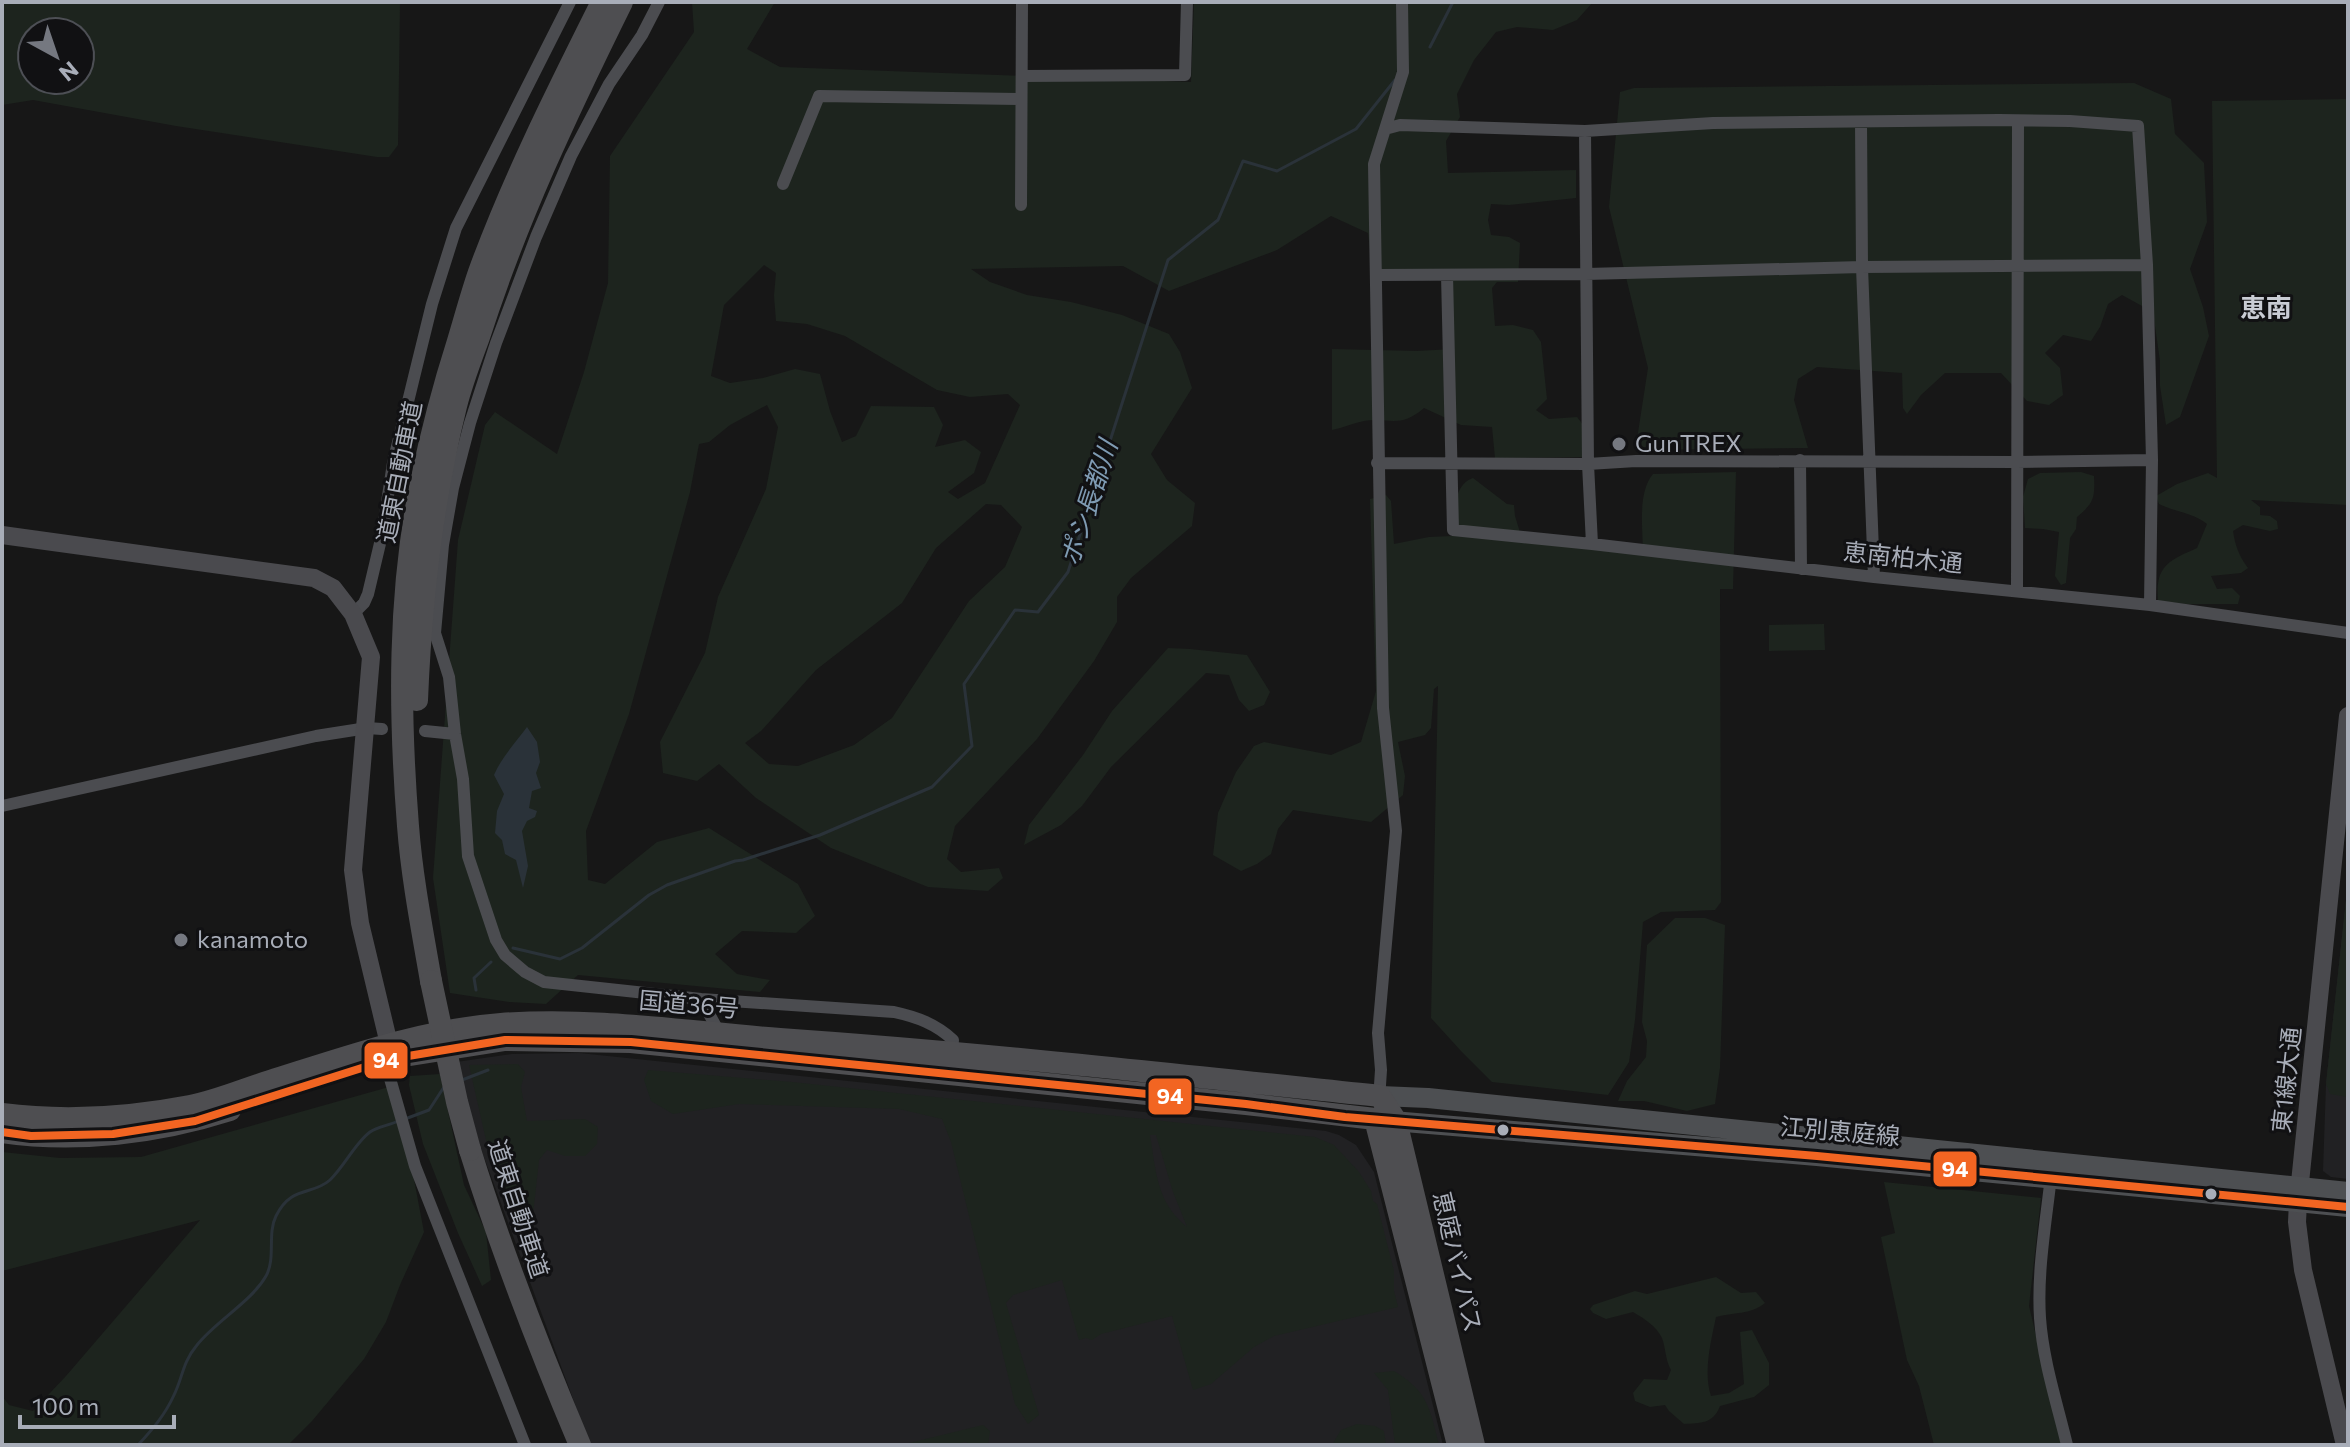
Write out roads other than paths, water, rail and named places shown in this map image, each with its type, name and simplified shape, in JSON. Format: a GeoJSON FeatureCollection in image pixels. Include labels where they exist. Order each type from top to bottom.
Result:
{"type":"FeatureCollection","features":[{"type":"Feature","properties":{"kind":"highway","name":"道東自動車道"},"geometry":{"type":"LineString","coordinates":[[580,1445],[511,1274],[470,1150],[454,1087],[416,895],[408,827],[402,652],[420,484],[439,402],[479,273],[526,158],[602,2]]}},
{"type":"Feature","properties":{"kind":"highway","name":"道東自動車道"},"geometry":{"type":"LineString","coordinates":[[431,981],[417,824],[415,752],[426,569],[439,488],[456,404],[496,282],[544,164],[622,2]]}},
{"type":"Feature","properties":{"kind":"highway","name":"国道36号"},"geometry":{"type":"LineString","coordinates":[[2,1132],[31,1136],[113,1134],[195,1121],[389,1057],[498,1025],[564,1022],[952,1051],[1380,1096]]}},
{"type":"Feature","properties":{"kind":"highway","name":"国道36号"},"geometry":{"type":"LineString","coordinates":[[2,1114],[32,1118],[116,1117],[193,1106],[389,1057],[505,1040],[631,1042],[1386,1120]]}},
{"type":"Feature","properties":{"kind":"highway","name":"恵庭バイパス"},"geometry":{"type":"LineString","coordinates":[[1380,1096],[1474,1445]]}},
{"type":"Feature","properties":{"kind":"highway","name":"恵庭バイパス"},"geometry":{"type":"LineString","coordinates":[[1386,1120],[1458,1445]]}},
{"type":"Feature","properties":{"kind":"main road","name":"江別恵庭線"},"geometry":{"type":"LineString","coordinates":[[1380,1096],[1444,1099],[2051,1169],[2298,1194],[2348,1192]]}},
{"type":"Feature","properties":{"kind":"main road","name":"江別恵庭線"},"geometry":{"type":"LineString","coordinates":[[1386,1120],[1817,1156],[2051,1169]]}},
{"type":"Feature","properties":{"kind":"main road","name":"江別恵庭線"},"geometry":{"type":"LineString","coordinates":[[2298,1194],[2348,1207]]}},
{"type":"Feature","properties":{"kind":"street"},"geometry":{"type":"LineString","coordinates":[[353,614],[368,594],[407,403],[432,304],[456,228],[570,2]]}},
{"type":"Feature","properties":{"kind":"street"},"geometry":{"type":"LineString","coordinates":[[659,2],[642,35],[609,84],[571,156],[536,237],[470,423],[453,488],[443,545],[435,633],[449,677],[463,779],[468,856],[496,940],[505,955],[525,972],[544,982],[701,999],[894,1012],[913,1016],[941,1029],[953,1040],[952,1051]]}},
{"type":"Feature","properties":{"kind":"street"},"geometry":{"type":"LineString","coordinates":[[1021,205],[1022,2]]}},
{"type":"Feature","properties":{"kind":"street"},"geometry":{"type":"LineString","coordinates":[[1022,76],[1185,75],[1187,2]]}},
{"type":"Feature","properties":{"kind":"street"},"geometry":{"type":"LineString","coordinates":[[1380,1096],[1378,1033],[1396,831],[1383,708],[1374,164],[1403,72],[1402,2]]}},
{"type":"Feature","properties":{"kind":"street"},"geometry":{"type":"LineString","coordinates":[[783,184],[819,96],[1020,99]]}},
{"type":"Feature","properties":{"kind":"street"},"geometry":{"type":"LineString","coordinates":[[1385,129],[1400,125],[1585,131],[1713,123],[2018,121],[2138,126],[2147,265],[2152,460],[2150,605]]}},
{"type":"Feature","properties":{"kind":"street"},"geometry":{"type":"LineString","coordinates":[[2017,591],[2018,121]]}},
{"type":"Feature","properties":{"kind":"street"},"geometry":{"type":"LineString","coordinates":[[1861,122],[1862,267],[1874,577]]}},
{"type":"Feature","properties":{"kind":"street"},"geometry":{"type":"LineString","coordinates":[[1585,131],[1588,464],[1592,544]]}},
{"type":"Feature","properties":{"kind":"street"},"geometry":{"type":"LineString","coordinates":[[1377,275],[2147,265]]}},
{"type":"Feature","properties":{"kind":"street"},"geometry":{"type":"LineString","coordinates":[[1447,275],[1451,464]]}},
{"type":"Feature","properties":{"kind":"street"},"geometry":{"type":"LineString","coordinates":[[1800,460],[1801,569]]}},
{"type":"Feature","properties":{"kind":"street"},"geometry":{"type":"LineString","coordinates":[[1377,463],[2152,460]]}},
{"type":"Feature","properties":{"kind":"street","name":"恵南柏木通"},"geometry":{"type":"LineString","coordinates":[[1451,464],[1453,530],[2150,605],[2348,633]]}},
{"type":"Feature","properties":{"kind":"street"},"geometry":{"type":"LineString","coordinates":[[2,535],[314,578],[333,588],[353,614],[371,657],[374,728],[353,870],[360,923],[415,1166],[525,1445]]}},
{"type":"Feature","properties":{"kind":"street","name":"東1線大通"},"geometry":{"type":"LineString","coordinates":[[2345,1445],[2303,1270],[2297,1222],[2348,716]]}},
{"type":"Feature","properties":{"kind":"street"},"geometry":{"type":"LineString","coordinates":[[2,806],[301,739],[374,728]]}},
{"type":"Feature","properties":{"kind":"street"},"geometry":{"type":"LineString","coordinates":[[425,731],[455,734]]}},
{"type":"Feature","properties":{"kind":"street"},"geometry":{"type":"LineString","coordinates":[[701,999],[720,1034]]}},
{"type":"Feature","properties":{"kind":"street"},"geometry":{"type":"LineString","coordinates":[[2051,1169],[2042,1254],[2040,1316],[2045,1355],[2067,1445]]}},
{"type":"Feature","properties":{"kind":"waterway","name":"ポシ長都川"},"geometry":{"type":"LineString","coordinates":[[1430,47],[1453,2]]}},
{"type":"Feature","properties":{"kind":"waterway","name":"ポシ長都川"},"geometry":{"type":"LineString","coordinates":[[513,948],[560,959],[582,948],[649,895],[667,885],[820,835],[932,787],[972,746],[964,684],[1015,610],[1038,612],[1068,572],[1168,260],[1218,220],[1243,161],[1277,171],[1356,129],[1395,80]]}},
{"type":"Feature","properties":{"kind":"waterway","name":"ポシ長都川"},"geometry":{"type":"LineString","coordinates":[[476,990],[474,978],[491,962]]}},
{"type":"Feature","properties":{"kind":"waterway","name":"ポシ長都川"},"geometry":{"type":"LineString","coordinates":[[462,1080],[488,1070]]}},
{"type":"Feature","properties":{"kind":"waterway","name":"ポシ長都川"},"geometry":{"type":"LineString","coordinates":[[405,1119],[429,1110],[444,1087]]}},
{"type":"Feature","properties":{"kind":"waterway","name":"ポシ長都川"},"geometry":{"type":"LineString","coordinates":[[138,1445],[167,1409],[188,1358],[197,1345],[252,1294],[266,1276],[271,1262],[273,1223],[282,1206],[295,1195],[330,1180],[370,1132],[398,1121]]}},
{"type":"Feature","properties":{"kind":"place","name":"GunTREX"},"geometry":{"type":"Point","coordinates":[1619,444]}},
{"type":"Feature","properties":{"kind":"place","name":"kanamoto"},"geometry":{"type":"Point","coordinates":[181,940]}},
{"type":"Feature","properties":{"kind":"district","name":"恵南"},"geometry":{"type":"Point","coordinates":[2266,308]}}]}
